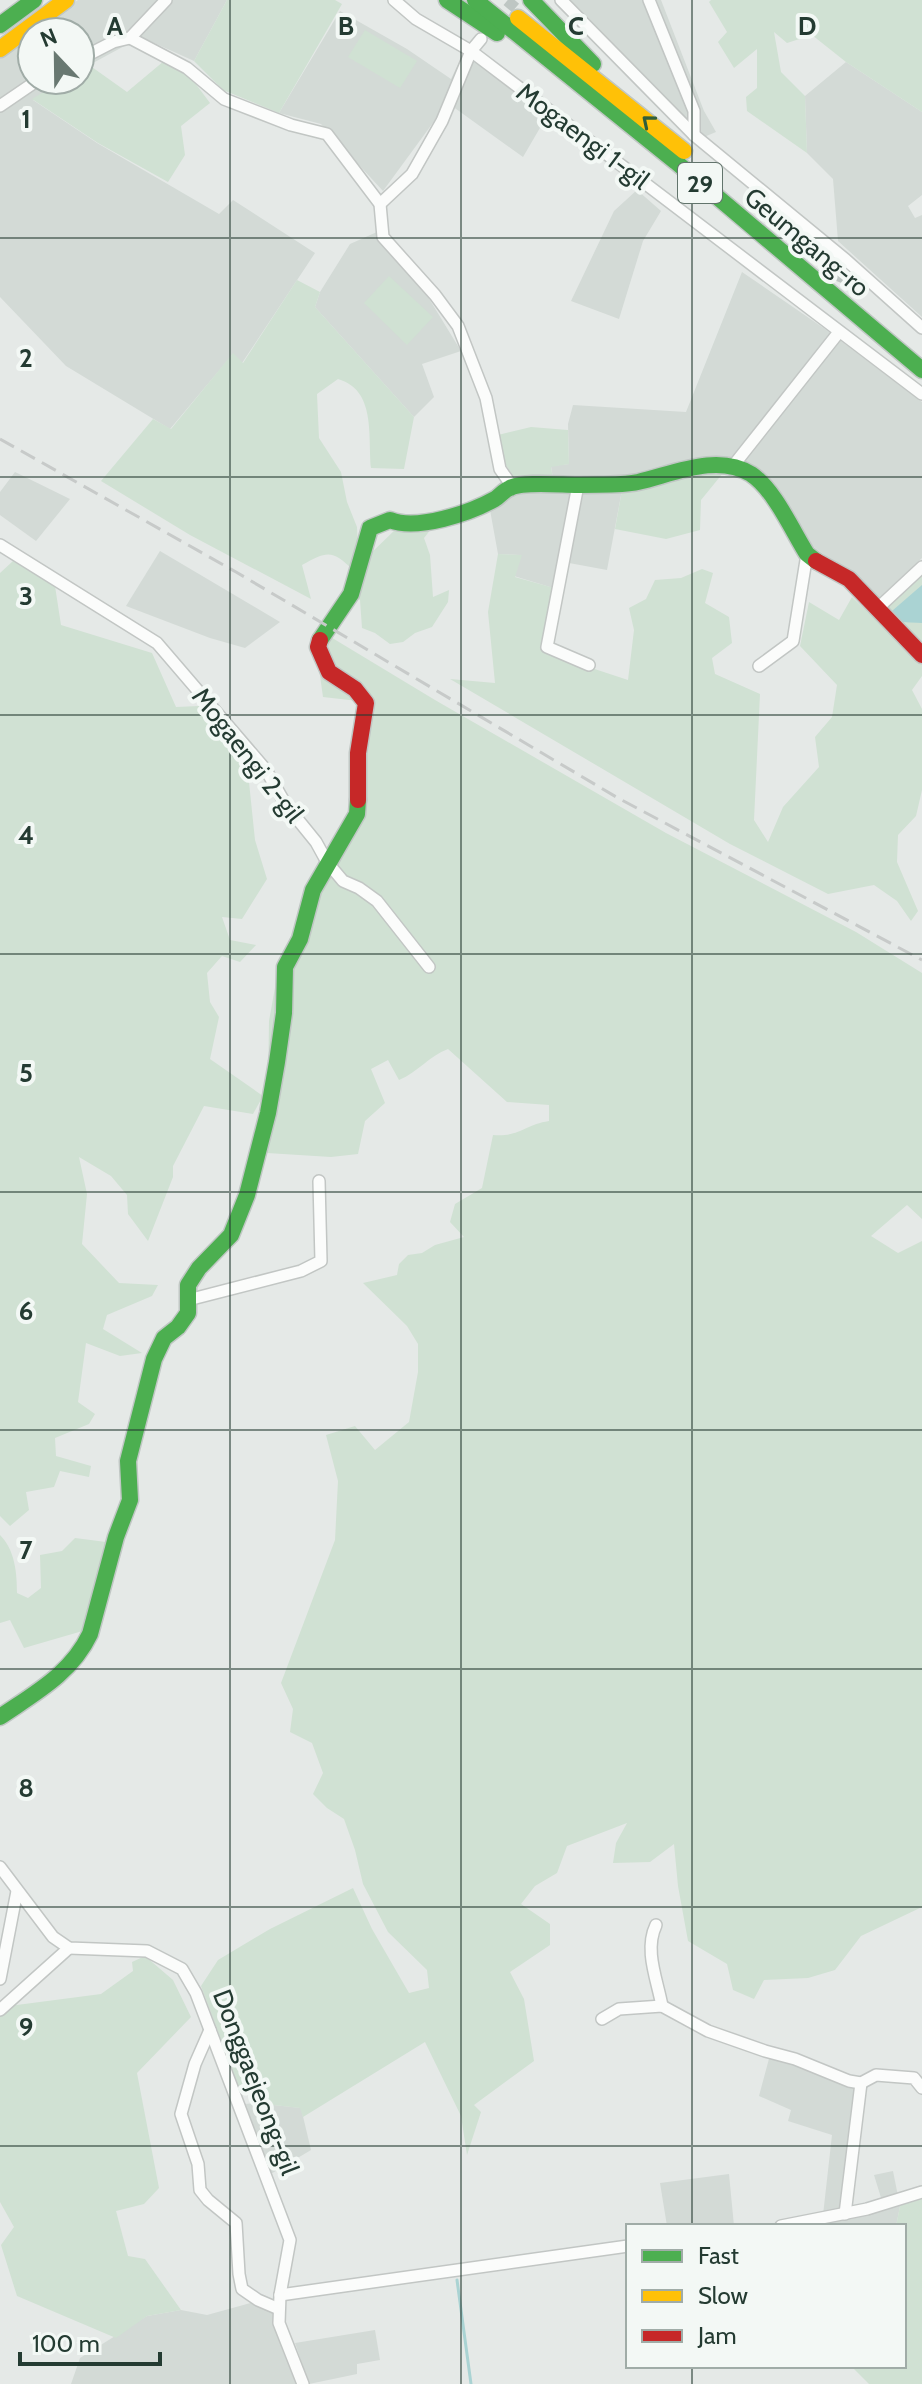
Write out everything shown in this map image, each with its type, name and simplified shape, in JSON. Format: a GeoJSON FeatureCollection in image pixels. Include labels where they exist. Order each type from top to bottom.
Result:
{"type":"FeatureCollection","features":[{"type":"Feature","properties":{"kind":"main road"},"geometry":{"type":"LineString","coordinates":[[0,25],[34,0]]}},
{"type":"Feature","properties":{"kind":"main road"},"geometry":{"type":"LineString","coordinates":[[0,49],[66,0]]}},
{"type":"Feature","properties":{"kind":"main road"},"geometry":{"type":"LineString","coordinates":[[447,0],[489,27],[662,157],[676,162]]}},
{"type":"Feature","properties":{"kind":"main road","name":"Geumgang-ro"},"geometry":{"type":"LineString","coordinates":[[475,0],[676,162],[922,370]]}},
{"type":"Feature","properties":{"kind":"main road","name":"Geumgang-ro"},"geometry":{"type":"LineString","coordinates":[[493,0],[614,93],[922,352]]}},
{"type":"Feature","properties":{"kind":"main road"},"geometry":{"type":"LineString","coordinates":[[531,0],[582,50],[614,93]]}},
{"type":"Feature","properties":{"kind":"main road"},"geometry":{"type":"LineString","coordinates":[[0,1717],[61,1676],[83,1649],[130,1500],[128,1461],[154,1359],[164,1338],[178,1327],[188,1313],[188,1285],[199,1268],[231,1235],[249,1191],[277,1062],[284,1013],[285,967],[300,939],[313,890],[357,814],[360,781],[358,753],[366,703],[355,689],[329,672],[318,647],[331,619],[350,596],[370,528],[390,520],[402,525],[448,517],[495,499],[512,486],[625,484],[681,468],[733,466],[752,475],[767,489],[807,554],[849,579],[922,655]]}},
{"type":"Feature","properties":{"kind":"street"},"geometry":{"type":"LineString","coordinates":[[96,51],[130,38],[166,0]]}},
{"type":"Feature","properties":{"kind":"street","name":"Mogaengi 1-gil"},"geometry":{"type":"LineString","coordinates":[[394,0],[416,19],[471,51],[922,394]]}},
{"type":"Feature","properties":{"kind":"street"},"geometry":{"type":"LineString","coordinates":[[561,0],[694,135],[845,266],[922,328]]}},
{"type":"Feature","properties":{"kind":"street"},"geometry":{"type":"LineString","coordinates":[[649,0],[694,111],[694,135]]}},
{"type":"Feature","properties":{"kind":"street"},"geometry":{"type":"LineString","coordinates":[[130,38],[187,68],[224,99],[291,125],[327,134],[380,204],[383,237],[458,326],[486,398],[500,469],[512,486]]}},
{"type":"Feature","properties":{"kind":"street"},"geometry":{"type":"LineString","coordinates":[[380,204],[412,174],[442,121],[471,51],[481,39]]}},
{"type":"Feature","properties":{"kind":"street"},"geometry":{"type":"LineString","coordinates":[[821,318],[829,303]]}},
{"type":"Feature","properties":{"kind":"street"},"geometry":{"type":"LineString","coordinates":[[733,466],[839,332]]}},
{"type":"Feature","properties":{"kind":"street"},"geometry":{"type":"LineString","coordinates":[[578,485],[547,647],[589,665]]}},
{"type":"Feature","properties":{"kind":"street","name":"Mogaengi 2-gil"},"geometry":{"type":"LineString","coordinates":[[0,545],[157,643],[266,770],[286,805],[316,842],[327,862],[343,881],[377,901],[429,967]]}},
{"type":"Feature","properties":{"kind":"street"},"geometry":{"type":"LineString","coordinates":[[759,666],[793,641],[807,554]]}},
{"type":"Feature","properties":{"kind":"street"},"geometry":{"type":"LineString","coordinates":[[878,608],[922,567]]}},
{"type":"Feature","properties":{"kind":"street"},"geometry":{"type":"LineString","coordinates":[[188,1300],[301,1271],[321,1261],[319,1181]]}},
{"type":"Feature","properties":{"kind":"street"},"geometry":{"type":"LineString","coordinates":[[0,1867],[53,1937],[69,1948],[0,2010]]}},
{"type":"Feature","properties":{"kind":"street"},"geometry":{"type":"LineString","coordinates":[[0,1979],[17,1891]]}},
{"type":"Feature","properties":{"kind":"street"},"geometry":{"type":"LineString","coordinates":[[656,1925],[650,1938],[650,1950],[662,2006]]}},
{"type":"Feature","properties":{"kind":"street","name":"Donggaejeong-gil"},"geometry":{"type":"LineString","coordinates":[[69,1948],[147,1951],[182,1969],[196,1993],[290,2240],[280,2295],[279,2323],[303,2384]]}},
{"type":"Feature","properties":{"kind":"street"},"geometry":{"type":"LineString","coordinates":[[602,2019],[619,2009],[662,2006],[708,2031],[790,2057],[849,2081],[861,2083],[876,2075],[914,2078],[922,2088]]}},
{"type":"Feature","properties":{"kind":"street"},"geometry":{"type":"LineString","coordinates":[[210,2030],[195,2064],[181,2114],[198,2164],[200,2190],[236,2223],[242,2289],[279,2309]]}},
{"type":"Feature","properties":{"kind":"street"},"geometry":{"type":"LineString","coordinates":[[845,2214],[861,2083]]}},
{"type":"Feature","properties":{"kind":"street"},"geometry":{"type":"LineString","coordinates":[[792,2224],[845,2214],[922,2192]]}},
{"type":"Feature","properties":{"kind":"street"},"geometry":{"type":"LineString","coordinates":[[280,2295],[626,2246]]}},
{"type":"Feature","properties":{"kind":"shaded area"},"geometry":{"type":"Polygon","coordinates":[[[78,0],[227,0],[194,61],[141,37],[96,61],[96,16],[55,16],[78,0]]]}},
{"type":"Feature","properties":{"kind":"shaded area"},"geometry":{"type":"Polygon","coordinates":[[[569,0],[661,0],[704,111],[716,132],[704,137],[569,0]]]}},
{"type":"Feature","properties":{"kind":"shaded area"},"geometry":{"type":"Polygon","coordinates":[[[340,11],[407,49],[451,79],[466,48],[544,121],[523,157],[445,101],[435,120],[383,191],[321,124],[279,113],[340,11]]]}},
{"type":"Feature","properties":{"kind":"shaded area"},"geometry":{"type":"Polygon","coordinates":[[[16,44],[16,96],[39,96],[33,100],[97,143],[219,214],[233,200],[315,253],[242,363],[233,354],[170,429],[66,366],[0,297],[0,56],[16,44]]]}},
{"type":"Feature","properties":{"kind":"shaded area"},"geometry":{"type":"Polygon","coordinates":[[[846,62],[922,112],[922,195],[908,206],[915,218],[922,215],[922,317],[838,241],[833,179],[807,153],[805,96],[846,62]]]}},
{"type":"Feature","properties":{"kind":"shaded area"},"geometry":{"type":"Polygon","coordinates":[[[637,190],[661,211],[643,241],[619,319],[571,301],[614,211],[637,190]]]}},
{"type":"Feature","properties":{"kind":"shaded area"},"geometry":{"type":"Polygon","coordinates":[[[377,232],[428,297],[461,351],[422,364],[434,397],[414,417],[315,307],[320,292],[350,244],[377,232]]]}},
{"type":"Feature","properties":{"kind":"shaded area"},"geometry":{"type":"Polygon","coordinates":[[[742,272],[922,402],[922,558],[879,598],[805,540],[745,462],[683,461],[644,476],[553,479],[551,466],[569,464],[568,424],[573,405],[686,412],[742,272]]]}},
{"type":"Feature","properties":{"kind":"shaded area"},"geometry":{"type":"Polygon","coordinates":[[[15,472],[70,499],[36,541],[0,515],[0,492],[15,472]]]}},
{"type":"Feature","properties":{"kind":"shaded area"},"geometry":{"type":"Polygon","coordinates":[[[622,490],[607,570],[569,563],[563,591],[514,576],[521,555],[498,554],[490,510],[513,491],[622,490]]]}},
{"type":"Feature","properties":{"kind":"shaded area"},"geometry":{"type":"Polygon","coordinates":[[[160,551],[280,622],[245,648],[126,606],[160,551]]]}},
{"type":"Feature","properties":{"kind":"shaded area"},"geometry":{"type":"Polygon","coordinates":[[[770,2055],[859,2080],[843,2211],[823,2215],[832,2135],[788,2121],[791,2110],[759,2096],[770,2055]]]}},
{"type":"Feature","properties":{"kind":"shaded area"},"geometry":{"type":"Polygon","coordinates":[[[245,2104],[301,2108],[311,2150],[269,2175],[245,2104]]]}},
{"type":"Feature","properties":{"kind":"shaded area"},"geometry":{"type":"Polygon","coordinates":[[[893,2171],[900,2206],[896,2224],[821,2224],[882,2201],[874,2175],[893,2171]]]}},
{"type":"Feature","properties":{"kind":"shaded area"},"geometry":{"type":"Polygon","coordinates":[[[729,2174],[734,2224],[667,2224],[660,2183],[729,2174]]]}},
{"type":"Feature","properties":{"kind":"shaded area"},"geometry":{"type":"Polygon","coordinates":[[[269,2298],[282,2349],[296,2384],[71,2384],[80,2358],[147,2316],[181,2310],[207,2315],[269,2298]]]}},
{"type":"Feature","properties":{"kind":"shaded area"},"geometry":{"type":"Polygon","coordinates":[[[375,2330],[380,2360],[357,2364],[357,2374],[309,2384],[295,2343],[375,2330]]]}},
{"type":"Feature","properties":{"kind":"green space"},"geometry":{"type":"Polygon","coordinates":[[[227,0],[335,0],[342,4],[279,113],[223,90],[194,61],[227,0]]]}},
{"type":"Feature","properties":{"kind":"green space"},"geometry":{"type":"Polygon","coordinates":[[[922,0],[922,112],[846,62],[812,35],[787,43],[774,32],[781,72],[805,96],[807,153],[747,111],[746,97],[757,88],[757,49],[734,68],[718,42],[727,32],[709,2],[922,0]]]}},
{"type":"Feature","properties":{"kind":"green space"},"geometry":{"type":"Polygon","coordinates":[[[365,30],[417,61],[400,88],[348,57],[365,30]]]}},
{"type":"Feature","properties":{"kind":"green space"},"geometry":{"type":"Polygon","coordinates":[[[164,61],[189,75],[210,103],[181,126],[185,155],[168,182],[98,143],[32,99],[37,96],[96,96],[96,70],[127,92],[164,61]]]}},
{"type":"Feature","properties":{"kind":"green space"},"geometry":{"type":"Polygon","coordinates":[[[389,276],[433,317],[407,345],[364,303],[389,276]]]}},
{"type":"Feature","properties":{"kind":"green space"},"geometry":{"type":"Polygon","coordinates":[[[297,280],[320,292],[315,307],[414,417],[404,469],[371,468],[368,415],[359,393],[338,379],[317,394],[319,438],[341,472],[347,502],[357,527],[358,551],[354,571],[330,554],[302,565],[311,599],[190,535],[101,481],[153,419],[171,429],[233,353],[243,363],[297,280]]]}},
{"type":"Feature","properties":{"kind":"green space"},"geometry":{"type":"Polygon","coordinates":[[[531,427],[568,430],[569,464],[551,467],[553,479],[515,480],[506,465],[498,435],[531,427]]]}},
{"type":"Feature","properties":{"kind":"green space"},"geometry":{"type":"Polygon","coordinates":[[[704,469],[723,473],[701,500],[700,530],[666,539],[615,529],[622,490],[704,469]]]}},
{"type":"Feature","properties":{"kind":"green space"},"geometry":{"type":"Polygon","coordinates":[[[397,528],[431,529],[424,538],[430,555],[433,597],[449,590],[448,602],[432,627],[415,633],[403,642],[390,644],[362,628],[360,600],[355,597],[365,559],[397,528]]]}},
{"type":"Feature","properties":{"kind":"green space"},"geometry":{"type":"Polygon","coordinates":[[[498,554],[522,555],[515,577],[554,588],[543,652],[628,680],[634,630],[629,608],[646,599],[655,580],[681,578],[702,569],[713,573],[705,603],[729,617],[732,643],[712,658],[715,674],[760,694],[754,820],[768,842],[783,807],[819,767],[815,737],[832,717],[837,685],[800,646],[809,602],[839,620],[852,597],[873,617],[922,573],[922,676],[912,690],[922,709],[922,790],[916,816],[898,835],[897,862],[918,911],[911,921],[897,901],[874,885],[828,894],[730,844],[450,679],[495,683],[488,612],[498,554]]]}},
{"type":"Feature","properties":{"kind":"green space"},"geometry":{"type":"Polygon","coordinates":[[[13,561],[55,586],[61,625],[152,653],[176,707],[199,706],[226,735],[247,763],[255,840],[267,879],[242,919],[222,917],[230,940],[256,945],[240,962],[222,956],[207,973],[210,1002],[219,1017],[210,1059],[263,1096],[253,1114],[204,1106],[173,1166],[173,1177],[148,1241],[128,1214],[127,1195],[111,1176],[79,1157],[87,1194],[82,1244],[119,1283],[158,1285],[152,1296],[107,1315],[103,1329],[142,1353],[120,1356],[86,1343],[78,1402],[95,1414],[89,1424],[55,1438],[56,1456],[91,1466],[89,1477],[60,1471],[54,1487],[26,1492],[29,1510],[10,1526],[0,1516],[0,573],[13,561]]]}},
{"type":"Feature","properties":{"kind":"green space"},"geometry":{"type":"Polygon","coordinates":[[[329,636],[666,833],[856,932],[922,973],[922,1219],[907,1205],[871,1236],[898,1253],[922,1241],[922,1907],[861,1936],[835,1970],[808,1978],[764,1980],[754,1999],[733,1990],[727,1964],[688,1941],[674,1844],[650,1862],[613,1863],[616,1843],[627,1823],[567,1846],[557,1873],[535,1886],[521,1904],[550,1924],[550,1945],[510,1972],[524,1999],[534,2061],[474,2105],[481,2112],[467,2155],[461,2116],[425,2042],[303,2117],[300,2108],[256,2103],[238,2086],[201,1986],[218,1960],[270,1929],[353,1888],[372,1929],[409,1993],[429,1988],[427,1970],[388,1932],[363,1884],[344,1819],[313,1794],[323,1773],[312,1743],[290,1732],[293,1709],[281,1683],[335,1540],[338,1481],[326,1435],[355,1426],[375,1450],[409,1422],[418,1372],[418,1344],[407,1326],[363,1283],[397,1275],[399,1264],[408,1255],[464,1237],[450,1222],[455,1204],[482,1188],[493,1135],[516,1133],[549,1121],[549,1105],[507,1102],[448,1049],[399,1080],[388,1060],[371,1069],[385,1103],[365,1121],[358,1154],[331,1157],[267,1153],[269,1021],[279,965],[301,913],[303,894],[327,873],[363,791],[358,701],[323,697],[315,640],[329,636]]]}},
{"type":"Feature","properties":{"kind":"green space"},"geometry":{"type":"Polygon","coordinates":[[[0,1535],[12,1555],[17,1593],[28,1598],[41,1588],[40,1555],[62,1551],[75,1538],[106,1542],[86,1630],[24,1648],[10,1620],[0,1623],[0,1535]]]}},
{"type":"Feature","properties":{"kind":"green space"},"geometry":{"type":"Polygon","coordinates":[[[145,1956],[173,1980],[191,2017],[137,2073],[159,2188],[144,2204],[116,2211],[128,2256],[145,2259],[181,2310],[147,2316],[116,2338],[17,2296],[1,2245],[14,2227],[0,2202],[0,2017],[9,2006],[101,1994],[133,1971],[132,1962],[145,1956]]]}},
{"type":"Feature","properties":{"kind":"green space"},"geometry":{"type":"Polygon","coordinates":[[[922,2185],[922,2384],[869,2384],[853,2368],[906,2368],[906,2224],[896,2224],[900,2206],[898,2197],[922,2185]]]}},
{"type":"Feature","properties":{"kind":"water"},"geometry":{"type":"Polygon","coordinates":[[[922,585],[922,623],[900,622],[892,611],[922,585]]]}},
{"type":"Feature","properties":{"kind":"waterway"},"geometry":{"type":"LineString","coordinates":[[457,2280],[471,2384]]}},
{"type":"Feature","properties":{"kind":"tunnel"},"geometry":{"type":"LineString","coordinates":[[497,21],[515,0]]}},
{"type":"Feature","properties":{"kind":"tunnel"},"geometry":{"type":"LineString","coordinates":[[832,297],[843,272]]}},
{"type":"Feature","properties":{"kind":"railway"},"geometry":{"type":"LineString","coordinates":[[0,439],[236,572],[618,798],[922,960]]}},
{"type":"Feature","properties":{"kind":"traffic: fast"},"geometry":{"type":"LineString","coordinates":[[0,25],[34,0]]}},
{"type":"Feature","properties":{"kind":"traffic: fast"},"geometry":{"type":"LineString","coordinates":[[447,0],[497,33]]}},
{"type":"Feature","properties":{"kind":"traffic: fast"},"geometry":{"type":"LineString","coordinates":[[475,0],[676,162],[922,370]]}},
{"type":"Feature","properties":{"kind":"traffic: fast"},"geometry":{"type":"LineString","coordinates":[[531,0],[593,64]]}},
{"type":"Feature","properties":{"kind":"traffic: fast"},"geometry":{"type":"LineString","coordinates":[[320,640],[351,594],[370,528],[390,520],[401,523],[428,522],[458,515],[516,486],[623,484],[695,467],[724,465],[738,468],[751,474],[767,489],[807,554],[816,561]]}},
{"type":"Feature","properties":{"kind":"traffic: fast"},"geometry":{"type":"LineString","coordinates":[[0,1717],[62,1672],[90,1634],[116,1537],[130,1500],[128,1461],[154,1359],[164,1338],[178,1327],[188,1313],[188,1285],[199,1268],[231,1235],[247,1195],[268,1113],[277,1062],[284,1013],[285,967],[300,939],[313,890],[357,814],[358,800]]}},
{"type":"Feature","properties":{"kind":"traffic: slow"},"geometry":{"type":"LineString","coordinates":[[0,49],[66,0]]}},
{"type":"Feature","properties":{"kind":"traffic: slow"},"geometry":{"type":"LineString","coordinates":[[518,18],[684,151]]}},
{"type":"Feature","properties":{"kind":"traffic: jam"},"geometry":{"type":"LineString","coordinates":[[816,561],[849,579],[922,655]]}},
{"type":"Feature","properties":{"kind":"traffic: jam"},"geometry":{"type":"LineString","coordinates":[[320,640],[318,647],[329,672],[355,689],[366,703],[358,753],[358,800]]}}]}
